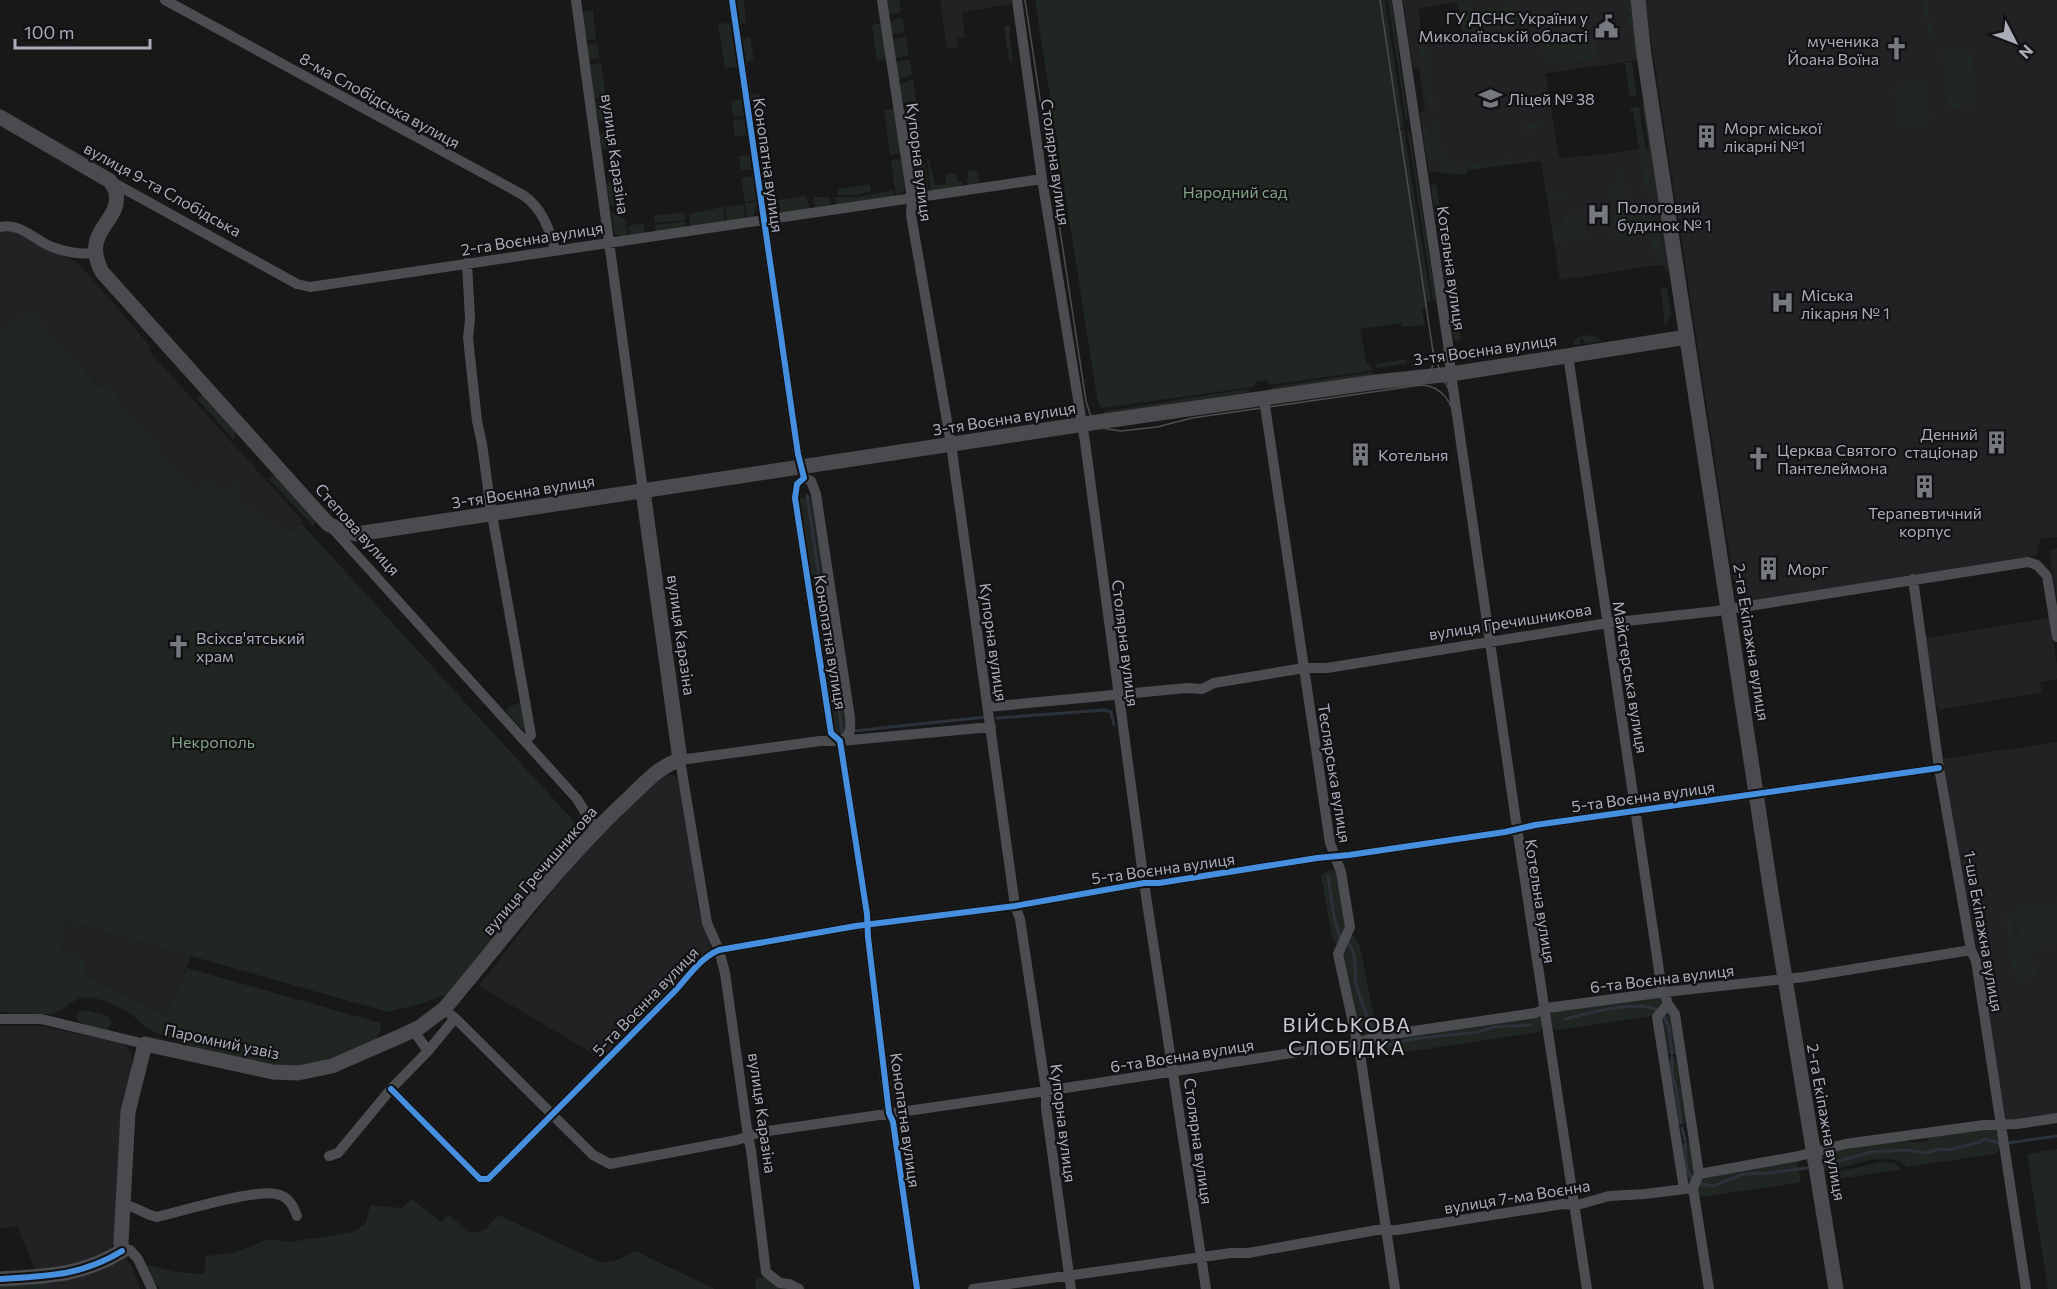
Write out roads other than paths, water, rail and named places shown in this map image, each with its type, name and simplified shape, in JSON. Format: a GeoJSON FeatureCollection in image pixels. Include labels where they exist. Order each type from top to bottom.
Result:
{"type":"FeatureCollection","features":[{"type":"Feature","properties":{"kind":"main road","name":"2-га Екіпажна вулиця"},"geometry":{"type":"LineString","coordinates":[[1638,0],[1644,55],[1756,795],[1836,1289]]}},
{"type":"Feature","properties":{"kind":"main road","name":"вулиця 9-та Слобідська"},"geometry":{"type":"LineString","coordinates":[[0,117],[110,181]]}},
{"type":"Feature","properties":{"kind":"main road"},"geometry":{"type":"LineString","coordinates":[[94,253],[98,238],[116,206],[116,192],[110,181]]}},
{"type":"Feature","properties":{"kind":"main road","name":"Степова вулиця"},"geometry":{"type":"LineString","coordinates":[[94,253],[102,272],[328,524]]}},
{"type":"Feature","properties":{"kind":"main road","name":"3-тя Воєнна вулиця"},"geometry":{"type":"LineString","coordinates":[[328,524],[357,534],[644,490],[802,472],[951,444],[1082,424],[1376,382],[1451,374],[1687,337]]}},
{"type":"Feature","properties":{"kind":"main road","name":"вулиця Каразіна"},"geometry":{"type":"LineString","coordinates":[[644,490],[680,760]]}},
{"type":"Feature","properties":{"kind":"main road","name":"вулиця Гречишникова"},"geometry":{"type":"LineString","coordinates":[[408,1032],[450,1014],[597,827],[656,773],[670,763],[680,760]]}},
{"type":"Feature","properties":{"kind":"main road","name":"Паромний узвіз"},"geometry":{"type":"LineString","coordinates":[[122,1251],[128,1112],[144,1044],[273,1072],[298,1073],[332,1066],[408,1032]]}},
{"type":"Feature","properties":{"kind":"main road"},"geometry":{"type":"LineString","coordinates":[[0,1279],[59,1275],[85,1269],[122,1251]]}},
{"type":"Feature","properties":{"kind":"street","name":"8-ма Слобідська вулиця"},"geometry":{"type":"LineString","coordinates":[[165,0],[523,195],[532,201],[549,225],[555,250]]}},
{"type":"Feature","properties":{"kind":"street","name":"вулиця Каразіна"},"geometry":{"type":"LineString","coordinates":[[576,0],[644,490]]}},
{"type":"Feature","properties":{"kind":"street","name":"Конопатна вулиця"},"geometry":{"type":"LineString","coordinates":[[732,0],[802,472],[795,498],[831,733],[840,741],[867,924],[889,1113],[893,1122],[916,1289]]}},
{"type":"Feature","properties":{"kind":"street","name":"Купорна вулиця"},"geometry":{"type":"LineString","coordinates":[[882,0],[912,198],[911,215],[951,444],[1015,906],[1020,919],[1046,1091],[1046,1108],[1071,1289]]}},
{"type":"Feature","properties":{"kind":"street","name":"Столярна вулиця"},"geometry":{"type":"LineString","coordinates":[[1017,0],[1042,179],[1082,424],[1144,883],[1206,1289]]}},
{"type":"Feature","properties":{"kind":"street","name":"Котельна вулиця"},"geometry":{"type":"LineString","coordinates":[[1397,0],[1489,642],[1587,1289]]}},
{"type":"Feature","properties":{"kind":"street","name":"2-га Воєнна вулиця"},"geometry":{"type":"LineString","coordinates":[[310,287],[1042,179]]}},
{"type":"Feature","properties":{"kind":"street","name":"вулиця 9-та Слобідська"},"geometry":{"type":"LineString","coordinates":[[110,181],[297,284],[310,287]]}},
{"type":"Feature","properties":{"kind":"street"},"geometry":{"type":"LineString","coordinates":[[0,227],[8,225],[22,229],[51,246],[68,252],[82,255],[94,253]]}},
{"type":"Feature","properties":{"kind":"street"},"geometry":{"type":"LineString","coordinates":[[467,263],[470,319],[468,338],[477,421],[483,444],[492,513],[531,735],[525,741]]}},
{"type":"Feature","properties":{"kind":"street","name":"Майстерська вулиця"},"geometry":{"type":"LineString","coordinates":[[1568,355],[1661,984],[1668,1004],[1675,1014],[1699,1174]]}},
{"type":"Feature","properties":{"kind":"street","name":"Теслярська вулиця"},"geometry":{"type":"LineString","coordinates":[[1264,399],[1330,843],[1341,872],[1350,927],[1338,954],[1357,1043],[1395,1289]]}},
{"type":"Feature","properties":{"kind":"street","name":"Конопатна вулиця"},"geometry":{"type":"LineString","coordinates":[[802,472],[811,481],[816,494],[850,718],[851,731],[848,737],[840,741]]}},
{"type":"Feature","properties":{"kind":"street","name":"Степова вулиця"},"geometry":{"type":"LineString","coordinates":[[328,524],[577,799],[597,827]]}},
{"type":"Feature","properties":{"kind":"street","name":"вулиця Гречишникова"},"geometry":{"type":"LineString","coordinates":[[988,707],[1187,688],[1202,689],[1214,683],[1304,668],[1328,668],[1608,623],[1729,609],[2028,562],[2037,565],[2047,576],[2057,637]]}},
{"type":"Feature","properties":{"kind":"street","name":"1-ша Екіпажна вулиця"},"geometry":{"type":"LineString","coordinates":[[1913,579],[1939,768],[1971,950],[1976,961],[2026,1289]]}},
{"type":"Feature","properties":{"kind":"street","name":"вулиця Гречишникова"},"geometry":{"type":"LineString","coordinates":[[680,760],[820,741],[991,727]]}},
{"type":"Feature","properties":{"kind":"street","name":"вулиця Каразіна"},"geometry":{"type":"LineString","coordinates":[[680,760],[707,923],[719,950],[725,973],[766,1272],[780,1283],[799,1289]]}},
{"type":"Feature","properties":{"kind":"street","name":"5-та Воєнна вулиця"},"geometry":{"type":"LineString","coordinates":[[391,1089],[483,1180],[492,1177],[702,961],[719,950],[867,924],[1015,906],[1144,883],[1159,883],[1505,832],[1517,828],[1637,810],[1939,768]]}},
{"type":"Feature","properties":{"kind":"street","name":"6-та Воєнна вулиця"},"geometry":{"type":"LineString","coordinates":[[450,1014],[593,1155],[610,1164],[737,1140],[760,1132],[1357,1043],[1380,1036],[1534,1013],[1544,1009],[1665,992],[1786,979],[1971,950]]}},
{"type":"Feature","properties":{"kind":"street"},"geometry":{"type":"LineString","coordinates":[[1668,1004],[1657,1017],[1709,1289]]}},
{"type":"Feature","properties":{"kind":"street","name":"вулиця Гречишникова"},"geometry":{"type":"LineString","coordinates":[[329,1156],[338,1153],[391,1089],[428,1051],[450,1014]]}},
{"type":"Feature","properties":{"kind":"street"},"geometry":{"type":"LineString","coordinates":[[0,1019],[41,1019],[144,1044]]}},
{"type":"Feature","properties":{"kind":"street"},"geometry":{"type":"LineString","coordinates":[[408,1032],[428,1051]]}},
{"type":"Feature","properties":{"kind":"street"},"geometry":{"type":"LineString","coordinates":[[1688,1188],[1699,1174],[1845,1144],[1984,1125],[2057,1118]]}},
{"type":"Feature","properties":{"kind":"street","name":"вулиця 7-ма Воєнна"},"geometry":{"type":"LineString","coordinates":[[973,1289],[1231,1253],[1248,1253],[1563,1204],[1575,1205],[1609,1196],[1688,1188]]}},
{"type":"Feature","properties":{"kind":"street"},"geometry":{"type":"LineString","coordinates":[[124,1205],[157,1217],[262,1193],[288,1198],[297,1216]]}},
{"type":"Feature","properties":{"kind":"street"},"geometry":{"type":"LineString","coordinates":[[122,1251],[130,1250],[138,1259],[152,1289]]}},
{"type":"Feature","properties":{"kind":"waterway"},"geometry":{"type":"LineString","coordinates":[[807,495],[842,731],[847,731]]}},
{"type":"Feature","properties":{"kind":"waterway"},"geometry":{"type":"LineString","coordinates":[[997,718],[1105,710],[1111,712],[1114,725]]}},
{"type":"Feature","properties":{"kind":"waterway"},"geometry":{"type":"LineString","coordinates":[[853,731],[986,717]]}},
{"type":"Feature","properties":{"kind":"waterway"},"geometry":{"type":"LineString","coordinates":[[1328,877],[1340,937]]}},
{"type":"Feature","properties":{"kind":"waterway"},"geometry":{"type":"LineString","coordinates":[[1347,942],[1355,958],[1357,988],[1375,1033]]}},
{"type":"Feature","properties":{"kind":"waterway"},"geometry":{"type":"LineString","coordinates":[[1565,1019],[1627,1007],[1640,1006],[1659,1011]]}},
{"type":"Feature","properties":{"kind":"waterway"},"geometry":{"type":"LineString","coordinates":[[1663,1015],[1669,1027],[1672,1054]]}},
{"type":"Feature","properties":{"kind":"waterway"},"geometry":{"type":"LineString","coordinates":[[1380,1043],[1383,1046],[1412,1039],[1478,1032],[1494,1027],[1531,1025]]}},
{"type":"Feature","properties":{"kind":"waterway"},"geometry":{"type":"LineString","coordinates":[[1672,1057],[1672,1075],[1681,1123]]}},
{"type":"Feature","properties":{"kind":"waterway"},"geometry":{"type":"LineString","coordinates":[[1682,1128],[1685,1140]]}},
{"type":"Feature","properties":{"kind":"waterway"},"geometry":{"type":"LineString","coordinates":[[2008,1143],[2057,1136]]}},
{"type":"Feature","properties":{"kind":"waterway"},"geometry":{"type":"LineString","coordinates":[[1825,1165],[1871,1152],[1907,1150],[1926,1153],[1940,1149],[1949,1150],[1984,1139],[1999,1143]]}},
{"type":"Feature","properties":{"kind":"waterway"},"geometry":{"type":"LineString","coordinates":[[1685,1143],[1687,1168],[1694,1180]]}},
{"type":"Feature","properties":{"kind":"waterway"},"geometry":{"type":"LineString","coordinates":[[1700,1184],[1713,1186],[1744,1174],[1807,1168]]}},
{"type":"Feature","properties":{"kind":"tram line"},"geometry":{"type":"LineString","coordinates":[[1025,0],[1086,401],[1090,414],[1098,424],[1107,429],[1121,431],[1157,427],[1192,418],[1421,385],[1436,389],[1446,397],[1449,403],[1457,424],[1514,829],[1585,1289]]}},
{"type":"Feature","properties":{"kind":"tram line"},"geometry":{"type":"LineString","coordinates":[[1380,0],[1434,358],[1428,375],[1414,385]]}},
{"type":"Feature","properties":{"kind":"tram line"},"geometry":{"type":"LineString","coordinates":[[1432,347],[1441,374],[1454,400]]}},
{"type":"Feature","properties":{"kind":"place","name":"ГУ ДСНС України у Миколаївській області"},"geometry":{"type":"Point","coordinates":[1606,26]}},
{"type":"Feature","properties":{"kind":"place","name":"мученика Йоана Воїна"},"geometry":{"type":"Point","coordinates":[1897,49]}},
{"type":"Feature","properties":{"kind":"place","name":"Ліцей № 38"},"geometry":{"type":"Point","coordinates":[1490,98]}},
{"type":"Feature","properties":{"kind":"place","name":"Морг міської лікарні №1"},"geometry":{"type":"Point","coordinates":[1706,136]}},
{"type":"Feature","properties":{"kind":"place","name":"Пологовий будинок № 1"},"geometry":{"type":"Point","coordinates":[1599,215]}},
{"type":"Feature","properties":{"kind":"place","name":"Міська лікарня № 1"},"geometry":{"type":"Point","coordinates":[1783,303]}},
{"type":"Feature","properties":{"kind":"place","name":"Денний стаціонар"},"geometry":{"type":"Point","coordinates":[1996,442]}},
{"type":"Feature","properties":{"kind":"place","name":"Котельня"},"geometry":{"type":"Point","coordinates":[1360,454]}},
{"type":"Feature","properties":{"kind":"place","name":"Церква Святого Пантелеймона"},"geometry":{"type":"Point","coordinates":[1759,458]}},
{"type":"Feature","properties":{"kind":"place","name":"Терапевтичний корпус"},"geometry":{"type":"Point","coordinates":[1925,487]}},
{"type":"Feature","properties":{"kind":"place","name":"Морг"},"geometry":{"type":"Point","coordinates":[1769,568]}},
{"type":"Feature","properties":{"kind":"place","name":"Всіхсв'ятський храм"},"geometry":{"type":"Point","coordinates":[178,646]}},
{"type":"Feature","properties":{"kind":"district","name":"ВІЙСЬКОВА СЛОБІДКА"},"geometry":{"type":"Point","coordinates":[1347,1036]}},
{"type":"Feature","properties":{"kind":"park label","name":"Народний сад"},"geometry":{"type":"Point","coordinates":[1235,191]}},
{"type":"Feature","properties":{"kind":"park label","name":"Некрополь"},"geometry":{"type":"Point","coordinates":[213,741]}}]}
